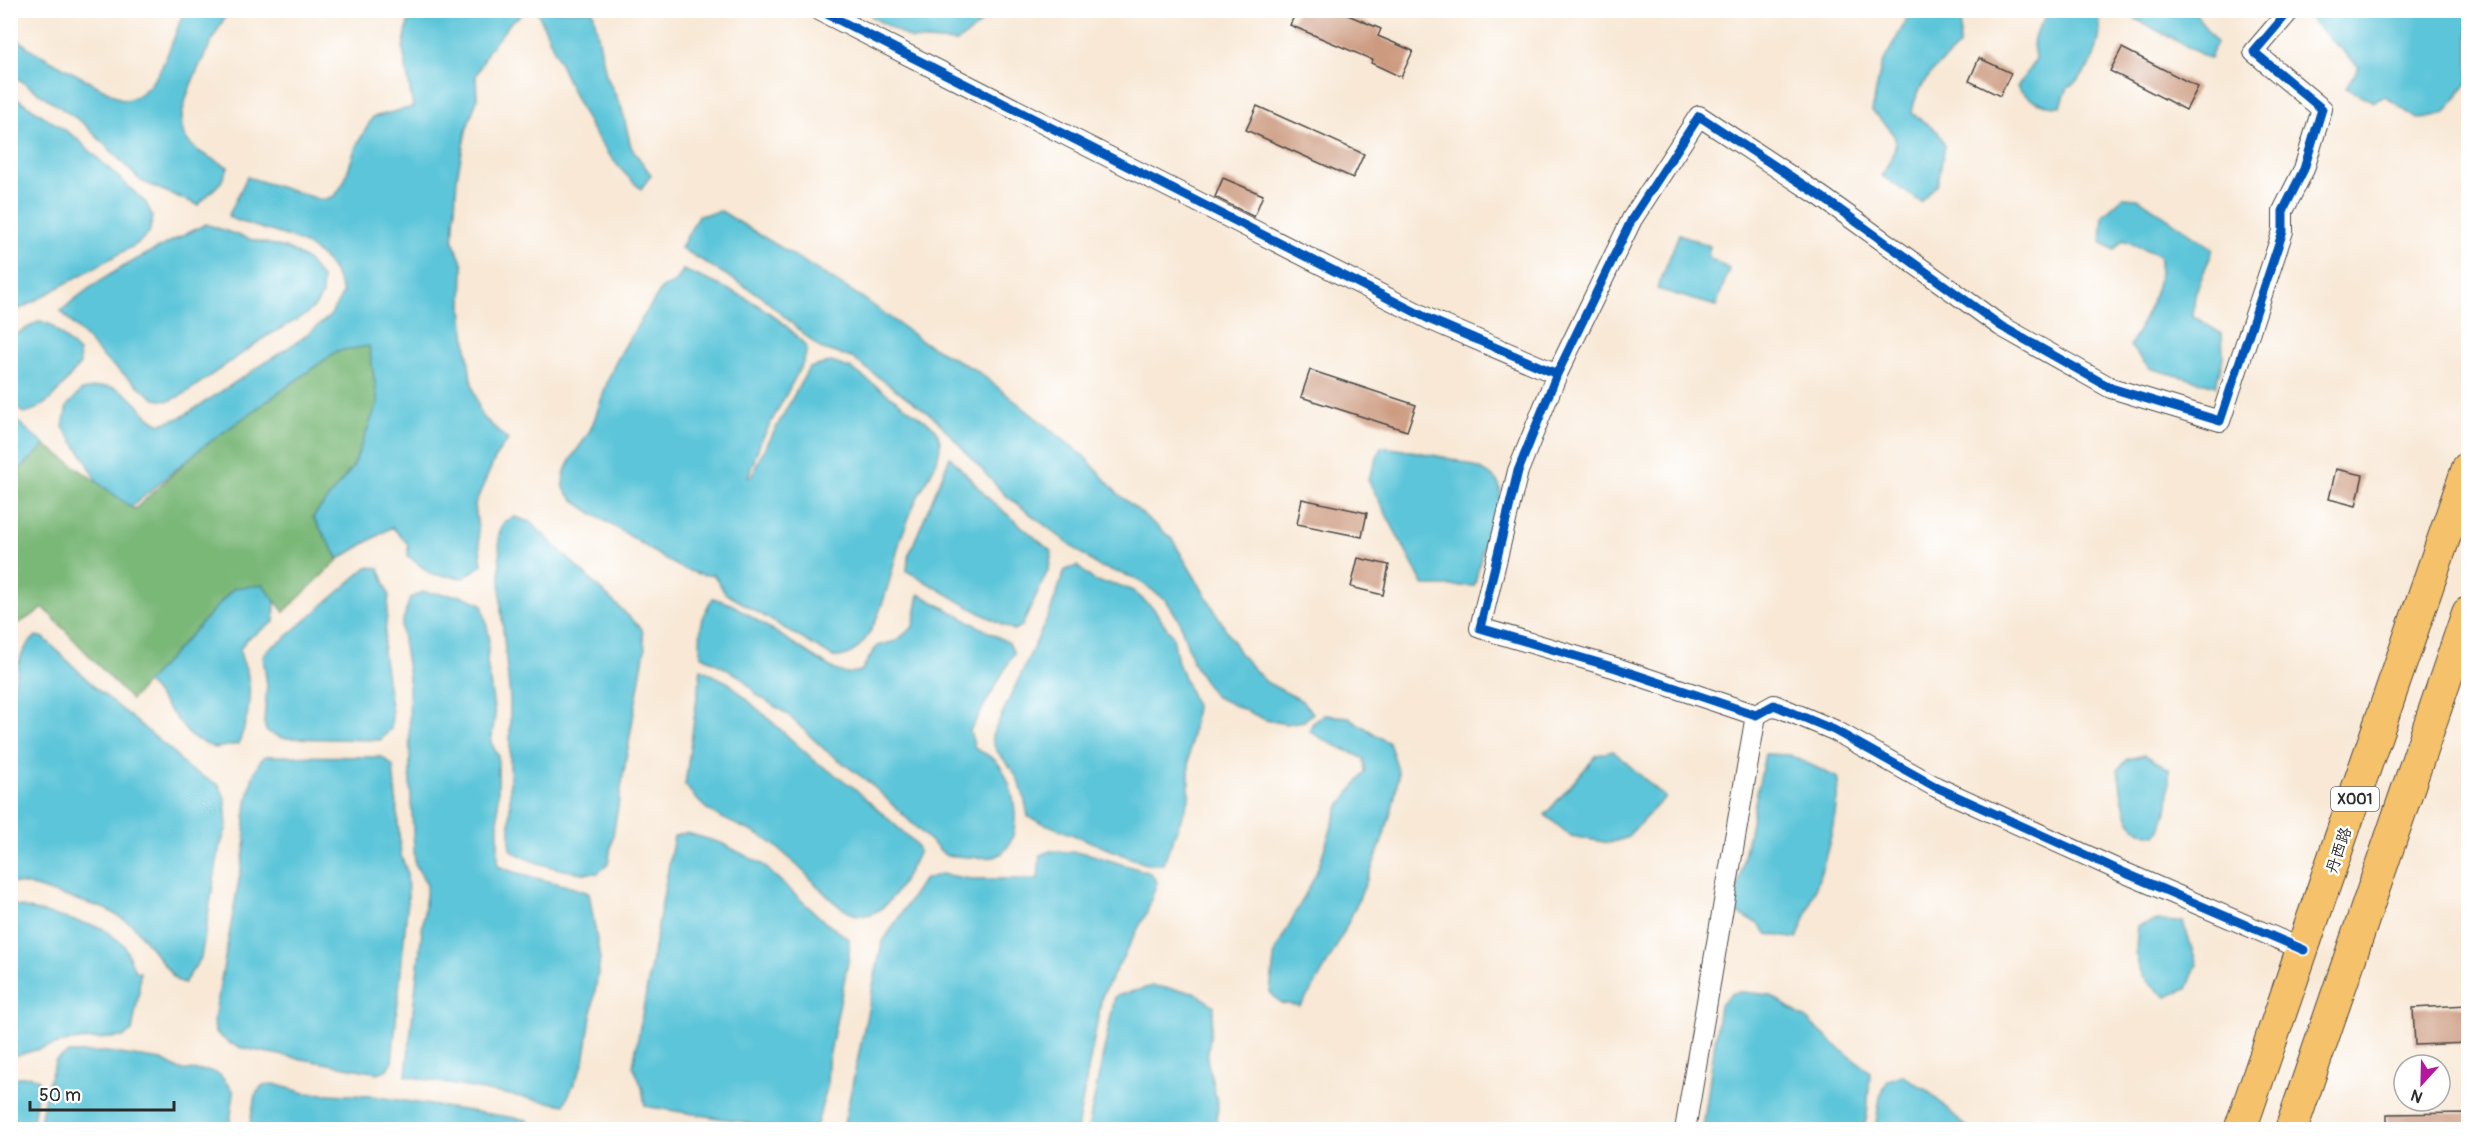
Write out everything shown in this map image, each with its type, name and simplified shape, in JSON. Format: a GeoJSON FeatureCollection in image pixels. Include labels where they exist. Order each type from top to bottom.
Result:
{"type":"FeatureCollection","features":[{"type":"Feature","properties":{"kind":"main road","name":"丹西路"},"geometry":{"type":"LineString","coordinates":[[2240,1130],[2469,468]]}},
{"type":"Feature","properties":{"kind":"main road","name":"X001"},"geometry":{"type":"LineString","coordinates":[[2291,1130],[2469,613]]}},
{"type":"Feature","properties":{"kind":"street"},"geometry":{"type":"LineString","coordinates":[[819,10],[1431,320],[1557,374]]}},
{"type":"Feature","properties":{"kind":"street"},"geometry":{"type":"LineString","coordinates":[[2290,10],[2254,52],[2322,109],[2304,169],[2283,211],[2283,231],[2220,421],[2111,388],[2001,326],[1822,197],[1699,116],[1632,219],[1557,374],[1518,471],[1480,628],[1616,668],[1756,715],[1774,705],[1834,730],[1936,786],[2123,872],[2304,950]]}},
{"type":"Feature","properties":{"kind":"street"},"geometry":{"type":"LineString","coordinates":[[1685,1130],[1756,715]]}},
{"type":"Feature","properties":{"kind":"green space"},"geometry":{"type":"Polygon","coordinates":[[[369,346],[378,402],[353,467],[313,517],[339,559],[284,612],[263,586],[234,588],[131,700],[44,608],[14,626],[11,635],[11,478],[45,445],[135,509],[200,449],[337,351],[369,346]]]}},
{"type":"Feature","properties":{"kind":"water"},"geometry":{"type":"Polygon","coordinates":[[[184,11],[228,11],[196,72],[184,107],[182,123],[184,135],[188,141],[203,154],[228,167],[221,182],[198,205],[141,181],[83,123],[11,74],[11,32],[28,48],[123,100],[135,97],[155,78],[169,51],[184,11]]]}},
{"type":"Feature","properties":{"kind":"water"},"geometry":{"type":"Polygon","coordinates":[[[410,11],[536,11],[526,12],[511,22],[488,51],[476,76],[477,99],[466,131],[457,177],[453,241],[463,265],[462,310],[471,380],[481,415],[508,440],[497,454],[475,504],[482,565],[463,578],[431,574],[408,556],[408,544],[392,527],[339,559],[313,517],[353,467],[378,402],[369,346],[337,351],[200,449],[131,507],[97,482],[86,460],[63,427],[67,406],[82,390],[104,386],[126,394],[148,416],[161,424],[182,417],[300,340],[330,316],[343,293],[335,274],[324,259],[312,248],[297,240],[228,217],[247,177],[322,200],[335,196],[344,182],[356,146],[373,117],[413,107],[403,49],[410,11]]]}},
{"type":"Feature","properties":{"kind":"water"},"geometry":{"type":"Polygon","coordinates":[[[537,11],[593,11],[606,75],[622,109],[631,147],[651,175],[641,189],[622,171],[592,129],[568,83],[537,11]]]}},
{"type":"Feature","properties":{"kind":"water"},"geometry":{"type":"Polygon","coordinates":[[[870,11],[991,11],[977,27],[957,42],[911,39],[872,17],[870,11]]]}},
{"type":"Feature","properties":{"kind":"water"},"geometry":{"type":"Polygon","coordinates":[[[1908,11],[1956,11],[1961,21],[1959,46],[1929,76],[1914,102],[1912,113],[1938,132],[1945,146],[1938,183],[1921,202],[1882,176],[1893,154],[1895,140],[1889,128],[1872,111],[1881,66],[1906,21],[1908,11]]]}},
{"type":"Feature","properties":{"kind":"water"},"geometry":{"type":"Polygon","coordinates":[[[2051,11],[2097,11],[2100,20],[2095,54],[2084,74],[2068,87],[2061,106],[2037,102],[2017,87],[2036,59],[2034,39],[2038,28],[2051,11]]]}},
{"type":"Feature","properties":{"kind":"water"},"geometry":{"type":"Polygon","coordinates":[[[2133,11],[2194,11],[2216,43],[2210,59],[2130,16],[2133,11]]]}},
{"type":"Feature","properties":{"kind":"water"},"geometry":{"type":"Polygon","coordinates":[[[2302,11],[2468,11],[2468,82],[2444,114],[2417,119],[2385,96],[2374,102],[2346,88],[2359,67],[2302,11]]]}},
{"type":"Feature","properties":{"kind":"water"},"geometry":{"type":"Polygon","coordinates":[[[10,94],[74,136],[146,203],[153,217],[149,233],[137,244],[11,314],[10,94]]]}},
{"type":"Feature","properties":{"kind":"water"},"geometry":{"type":"Polygon","coordinates":[[[2123,197],[2138,198],[2213,249],[2195,294],[2193,316],[2222,334],[2223,357],[2216,386],[2149,368],[2130,346],[2152,302],[2160,265],[2159,255],[2123,240],[2114,250],[2101,242],[2103,215],[2123,197]]]}},
{"type":"Feature","properties":{"kind":"water"},"geometry":{"type":"Polygon","coordinates":[[[721,211],[863,298],[925,343],[977,371],[1086,458],[1116,492],[1172,539],[1241,655],[1266,682],[1301,700],[1313,713],[1304,721],[1286,724],[1266,720],[1214,696],[1193,663],[1179,620],[1166,600],[1135,578],[1098,566],[1004,494],[935,418],[852,358],[820,348],[761,296],[681,248],[698,216],[721,211]]]}},
{"type":"Feature","properties":{"kind":"water"},"geometry":{"type":"Polygon","coordinates":[[[206,224],[246,238],[289,249],[306,259],[322,278],[322,295],[316,305],[304,316],[267,336],[184,394],[169,401],[155,399],[107,361],[61,311],[112,273],[206,224]]]}},
{"type":"Feature","properties":{"kind":"water"},"geometry":{"type":"Polygon","coordinates":[[[1679,234],[1710,246],[1708,257],[1729,269],[1716,306],[1657,289],[1679,234]]]}},
{"type":"Feature","properties":{"kind":"water"},"geometry":{"type":"Polygon","coordinates":[[[683,270],[718,284],[766,310],[807,348],[804,361],[760,443],[748,477],[752,477],[758,461],[809,368],[831,362],[852,369],[935,428],[938,434],[940,443],[937,460],[916,500],[901,538],[880,611],[861,645],[848,655],[833,657],[725,593],[714,575],[693,572],[661,557],[584,508],[567,493],[564,487],[565,471],[589,433],[619,356],[662,288],[676,282],[683,270]]]}},
{"type":"Feature","properties":{"kind":"water"},"geometry":{"type":"Polygon","coordinates":[[[40,321],[51,325],[79,352],[80,364],[48,401],[41,407],[23,413],[11,401],[11,337],[40,321]]]}},
{"type":"Feature","properties":{"kind":"water"},"geometry":{"type":"Polygon","coordinates":[[[11,416],[45,445],[11,478],[11,416]]]}},
{"type":"Feature","properties":{"kind":"water"},"geometry":{"type":"Polygon","coordinates":[[[1381,447],[1447,458],[1483,470],[1494,478],[1500,488],[1500,501],[1486,536],[1474,586],[1424,586],[1368,480],[1381,447]]]}},
{"type":"Feature","properties":{"kind":"water"},"geometry":{"type":"Polygon","coordinates":[[[950,457],[988,498],[1052,552],[1049,568],[1022,626],[1014,630],[973,610],[907,571],[908,557],[950,457]]]}},
{"type":"Feature","properties":{"kind":"water"},"geometry":{"type":"Polygon","coordinates":[[[515,517],[530,522],[642,629],[645,649],[608,864],[598,873],[552,867],[528,859],[510,849],[510,699],[501,609],[499,534],[504,522],[515,517]]]}},
{"type":"Feature","properties":{"kind":"water"},"geometry":{"type":"Polygon","coordinates":[[[1077,566],[1096,582],[1116,584],[1133,591],[1154,609],[1173,637],[1178,663],[1196,706],[1189,757],[1189,799],[1163,864],[1146,864],[1028,817],[1018,781],[993,742],[992,736],[1050,612],[1065,570],[1077,566]]]}},
{"type":"Feature","properties":{"kind":"water"},"geometry":{"type":"Polygon","coordinates":[[[367,567],[379,568],[389,595],[383,652],[392,713],[391,729],[380,740],[282,738],[266,731],[264,722],[267,685],[263,657],[268,649],[283,640],[367,567]]]}},
{"type":"Feature","properties":{"kind":"water"},"geometry":{"type":"Polygon","coordinates":[[[263,585],[275,601],[274,622],[247,639],[240,649],[249,685],[248,711],[244,728],[238,744],[215,748],[191,737],[147,682],[234,588],[263,585]]]}},
{"type":"Feature","properties":{"kind":"water"},"geometry":{"type":"Polygon","coordinates":[[[423,592],[463,596],[482,604],[489,636],[487,662],[495,715],[491,742],[498,756],[498,866],[589,893],[600,959],[584,1062],[564,1105],[406,1076],[427,885],[415,864],[410,781],[409,677],[401,627],[410,598],[423,592]]]}},
{"type":"Feature","properties":{"kind":"water"},"geometry":{"type":"Polygon","coordinates":[[[919,594],[1009,643],[1014,653],[970,731],[975,748],[995,760],[1002,769],[1012,795],[1015,824],[1012,838],[1006,849],[997,856],[979,858],[945,855],[870,783],[825,750],[787,714],[757,695],[741,677],[701,655],[701,625],[713,598],[733,605],[835,670],[846,674],[861,671],[877,646],[896,641],[913,627],[919,594]]]}},
{"type":"Feature","properties":{"kind":"water"},"geometry":{"type":"Polygon","coordinates":[[[36,636],[44,638],[96,688],[173,752],[187,768],[219,785],[225,798],[227,827],[219,850],[201,958],[184,983],[176,980],[133,925],[106,909],[25,884],[11,883],[8,772],[10,716],[20,658],[30,641],[36,636]]]}},
{"type":"Feature","properties":{"kind":"water"},"geometry":{"type":"Polygon","coordinates":[[[701,669],[729,683],[815,761],[853,787],[915,843],[919,851],[898,889],[880,909],[862,915],[845,910],[828,897],[790,858],[767,840],[710,811],[685,785],[701,669]]]}},
{"type":"Feature","properties":{"kind":"water"},"geometry":{"type":"Polygon","coordinates":[[[1324,715],[1348,717],[1389,743],[1398,774],[1387,827],[1361,894],[1329,959],[1300,1006],[1281,1003],[1270,992],[1275,952],[1316,874],[1338,808],[1365,772],[1364,759],[1310,731],[1312,724],[1324,715]]]}},
{"type":"Feature","properties":{"kind":"water"},"geometry":{"type":"Polygon","coordinates":[[[1613,751],[1665,797],[1626,838],[1609,843],[1571,836],[1545,815],[1597,755],[1613,751]]]}},
{"type":"Feature","properties":{"kind":"water"},"geometry":{"type":"Polygon","coordinates":[[[1765,754],[1790,755],[1838,778],[1834,819],[1825,860],[1797,939],[1767,934],[1760,925],[1733,910],[1765,754]]]}},
{"type":"Feature","properties":{"kind":"water"},"geometry":{"type":"Polygon","coordinates":[[[2145,755],[2169,769],[2167,812],[2156,835],[2145,833],[2130,821],[2123,802],[2118,769],[2128,759],[2145,755]]]}},
{"type":"Feature","properties":{"kind":"water"},"geometry":{"type":"Polygon","coordinates":[[[265,756],[382,757],[393,766],[401,855],[407,872],[408,898],[392,1062],[388,1069],[378,1073],[242,1048],[229,1043],[215,1032],[214,1019],[246,841],[245,821],[248,795],[255,772],[265,756]]]}},
{"type":"Feature","properties":{"kind":"water"},"geometry":{"type":"Polygon","coordinates":[[[687,833],[721,843],[762,864],[826,923],[849,939],[849,957],[828,1062],[827,1087],[817,1124],[810,1129],[785,1129],[645,1106],[642,1087],[633,1066],[674,836],[687,833]]]}},
{"type":"Feature","properties":{"kind":"water"},"geometry":{"type":"Polygon","coordinates":[[[1050,851],[1086,853],[1150,873],[1157,882],[1147,912],[1102,996],[1077,1129],[849,1129],[844,1124],[882,943],[923,880],[941,874],[971,879],[1038,879],[1040,855],[1050,851]]]}},
{"type":"Feature","properties":{"kind":"water"},"geometry":{"type":"Polygon","coordinates":[[[10,904],[102,928],[124,945],[135,971],[140,972],[132,1031],[123,1037],[68,1041],[11,1057],[10,904]]]}},
{"type":"Feature","properties":{"kind":"water"},"geometry":{"type":"Polygon","coordinates":[[[2155,921],[2183,922],[2197,964],[2187,989],[2167,997],[2148,982],[2137,959],[2138,926],[2155,921]]]}},
{"type":"Feature","properties":{"kind":"water"},"geometry":{"type":"Polygon","coordinates":[[[1153,986],[1194,992],[1214,1006],[1207,1059],[1218,1107],[1215,1129],[1088,1129],[1115,996],[1153,986]]]}},
{"type":"Feature","properties":{"kind":"water"},"geometry":{"type":"Polygon","coordinates":[[[1732,993],[1770,995],[1805,1018],[1870,1072],[1867,1116],[1863,1129],[1703,1129],[1720,1005],[1732,993]]]}},
{"type":"Feature","properties":{"kind":"water"},"geometry":{"type":"Polygon","coordinates":[[[106,1052],[162,1060],[180,1070],[211,1071],[220,1075],[234,1092],[229,1129],[39,1129],[46,1090],[56,1060],[68,1053],[106,1052]]]}},
{"type":"Feature","properties":{"kind":"water"},"geometry":{"type":"Polygon","coordinates":[[[1902,1075],[1928,1091],[1969,1129],[1875,1129],[1880,1097],[1888,1080],[1902,1075]]]}},
{"type":"Feature","properties":{"kind":"water"},"geometry":{"type":"Polygon","coordinates":[[[31,1076],[39,1080],[32,1129],[11,1129],[11,1078],[31,1076]]]}},
{"type":"Feature","properties":{"kind":"water"},"geometry":{"type":"Polygon","coordinates":[[[274,1084],[305,1093],[372,1096],[528,1120],[530,1129],[249,1129],[255,1095],[262,1086],[274,1084]]]}},
{"type":"Feature","properties":{"kind":"building"},"geometry":{"type":"Polygon","coordinates":[[[1297,10],[1336,10],[1381,29],[1378,36],[1413,51],[1401,77],[1371,63],[1373,60],[1290,25],[1297,10]]]}},
{"type":"Feature","properties":{"kind":"building"},"geometry":{"type":"Polygon","coordinates":[[[2122,48],[2198,87],[2186,110],[2110,71],[2122,48]]]}},
{"type":"Feature","properties":{"kind":"building"},"geometry":{"type":"Polygon","coordinates":[[[1979,58],[2011,73],[2000,96],[1969,81],[1979,58]]]}},
{"type":"Feature","properties":{"kind":"building"},"geometry":{"type":"Polygon","coordinates":[[[1257,106],[1364,154],[1353,178],[1246,130],[1257,106]]]}},
{"type":"Feature","properties":{"kind":"building"},"geometry":{"type":"Polygon","coordinates":[[[1223,178],[1263,195],[1254,217],[1215,197],[1223,178]]]}},
{"type":"Feature","properties":{"kind":"building"},"geometry":{"type":"Polygon","coordinates":[[[1310,370],[1416,405],[1407,431],[1301,397],[1310,370]]]}},
{"type":"Feature","properties":{"kind":"building"},"geometry":{"type":"Polygon","coordinates":[[[2336,469],[2363,475],[2356,506],[2329,499],[2336,469]]]}},
{"type":"Feature","properties":{"kind":"building"},"geometry":{"type":"Polygon","coordinates":[[[1302,499],[1367,513],[1362,537],[1297,524],[1302,499]]]}},
{"type":"Feature","properties":{"kind":"building"},"geometry":{"type":"Polygon","coordinates":[[[1358,558],[1389,565],[1383,595],[1351,587],[1358,558]]]}},
{"type":"Feature","properties":{"kind":"building"},"geometry":{"type":"Polygon","coordinates":[[[2467,1005],[2469,1043],[2415,1045],[2413,1008],[2467,1005]]]}},
{"type":"Feature","properties":{"kind":"building"},"geometry":{"type":"Polygon","coordinates":[[[2468,1113],[2468,1130],[2387,1130],[2387,1114],[2468,1113]]]}},
{"type":"Feature","properties":{"kind":"cycle path"},"geometry":{"type":"LineString","coordinates":[[819,10],[1431,320],[1557,374]]}},
{"type":"Feature","properties":{"kind":"cycle path"},"geometry":{"type":"LineString","coordinates":[[2290,10],[2254,52],[2322,109],[2304,169],[2283,211],[2283,231],[2220,421],[2111,388],[2001,326],[1822,197],[1699,116],[1632,219],[1557,374],[1518,471],[1480,628],[1616,668],[1756,715],[1774,705],[1834,730],[1936,787],[2123,872],[2304,950]]}}]}
